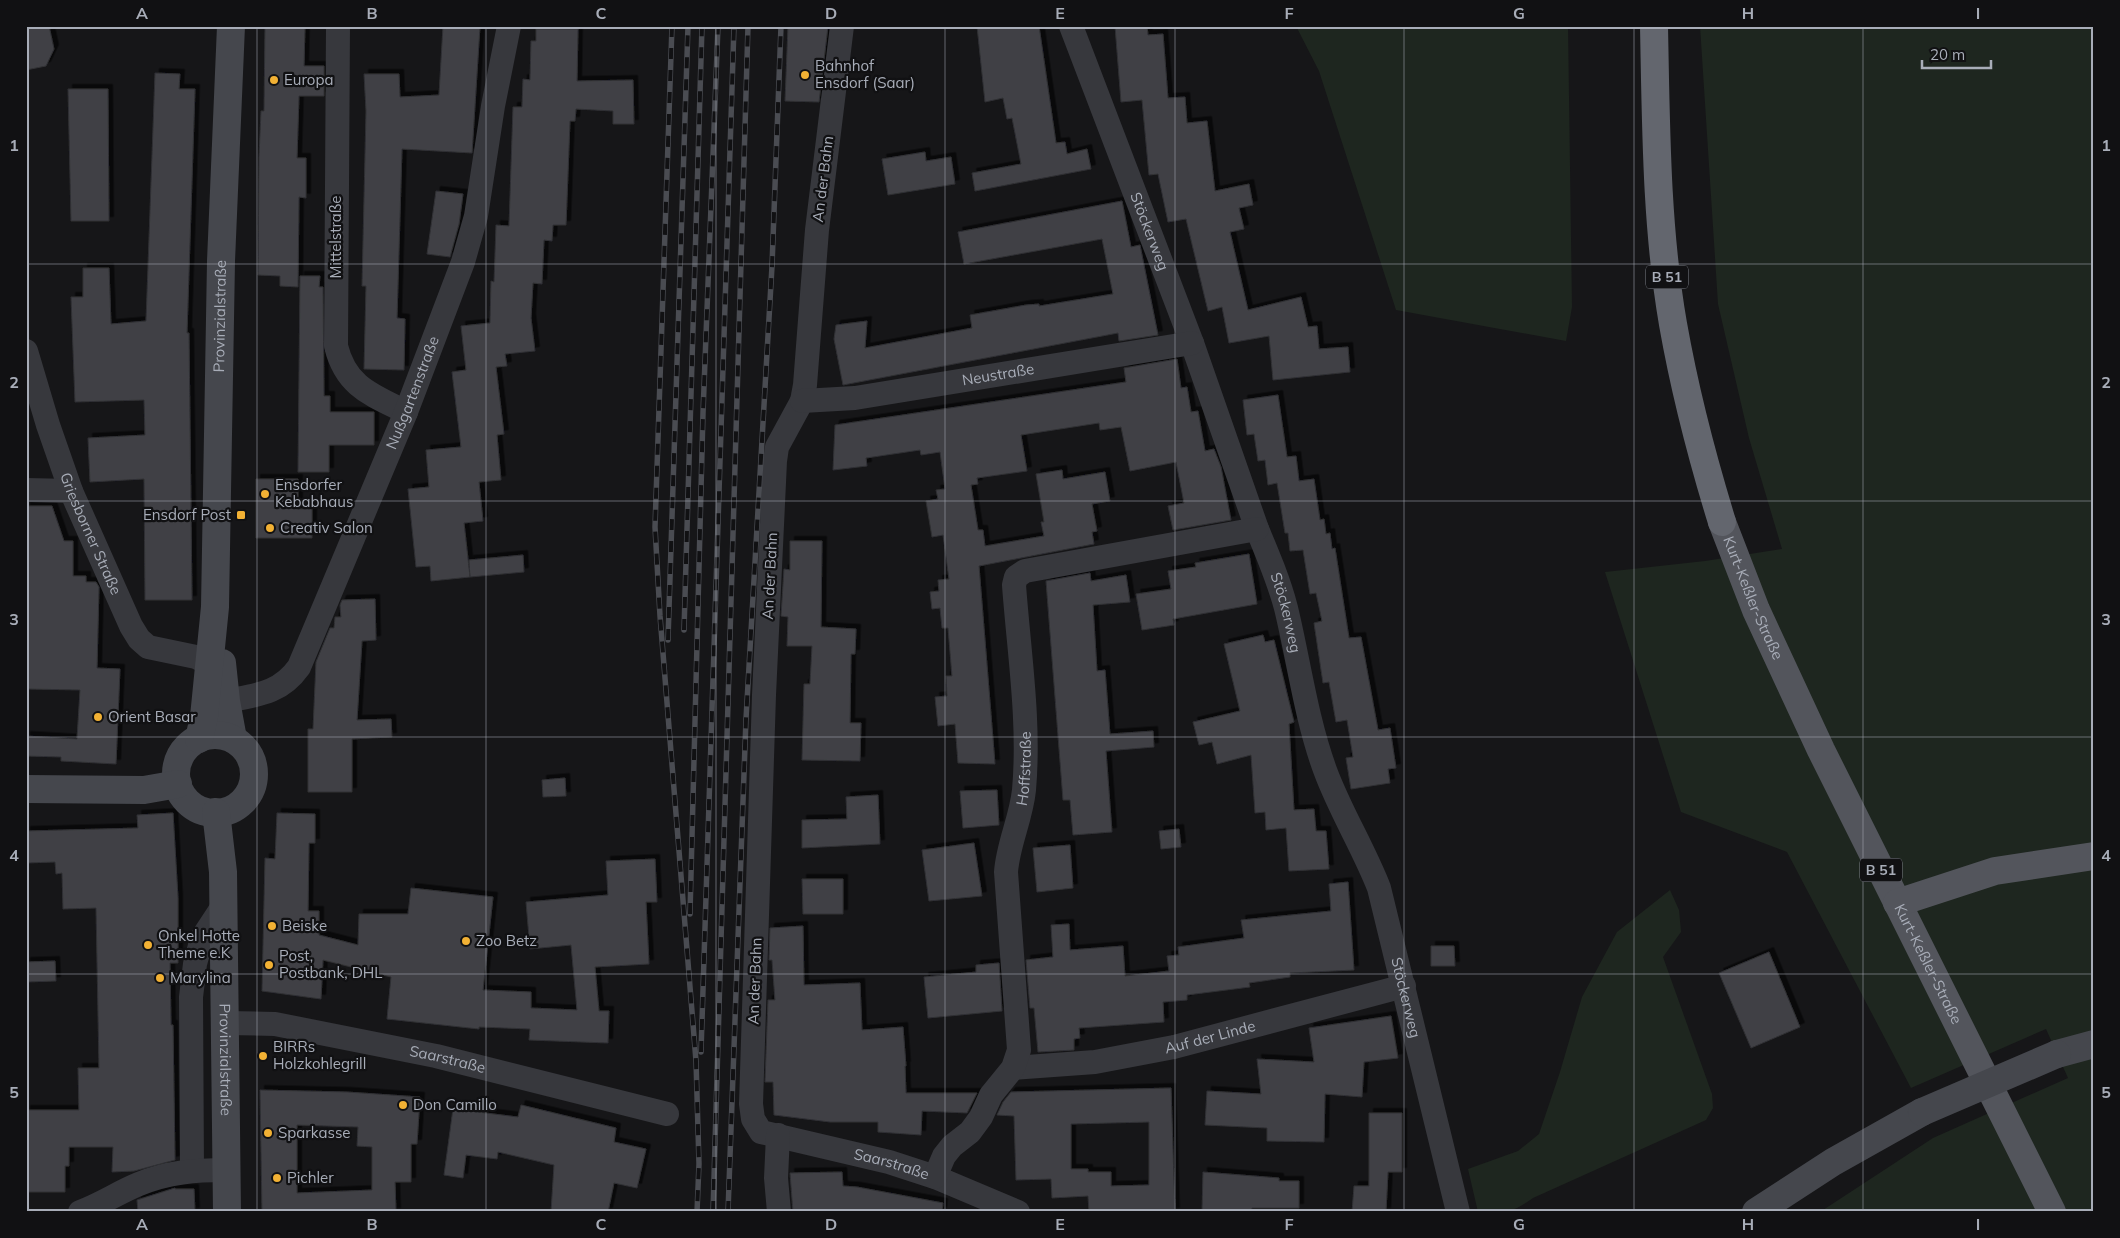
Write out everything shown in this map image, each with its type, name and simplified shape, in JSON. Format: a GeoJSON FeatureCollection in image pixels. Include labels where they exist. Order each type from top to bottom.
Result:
{"type":"FeatureCollection","features":[{"type":"Feature","properties":{"kind":"highway","name":"B 51"},"geometry":{"type":"LineString","coordinates":[[1654,26],[1657,164],[1663,250],[1672,323],[1688,402],[1722,522]]}},
{"type":"Feature","properties":{"kind":"main road","name":"Provinzialstraße"},"geometry":{"type":"LineString","coordinates":[[199,738],[204,718],[216,607],[220,271],[231,26]]}},
{"type":"Feature","properties":{"kind":"main road","name":"Kurt-Keßler-Straße"},"geometry":{"type":"LineString","coordinates":[[1722,522],[1756,610],[1821,750],[2052,1212]]}},
{"type":"Feature","properties":{"kind":"main road","name":"Provinzialstraße"},"geometry":{"type":"LineString","coordinates":[[216,607],[226,701],[233,739]]}},
{"type":"Feature","properties":{"kind":"main road"},"geometry":{"type":"LineString","coordinates":[[216,735],[233,739],[244,747],[250,757],[254,770],[253,782],[248,794],[240,804],[229,810],[204,811],[192,805],[184,796],[178,784],[176,774],[182,753],[199,738],[216,735]]}},
{"type":"Feature","properties":{"kind":"main road"},"geometry":{"type":"LineString","coordinates":[[26,789],[144,790],[178,784]]}},
{"type":"Feature","properties":{"kind":"main road","name":"Provinzialstraße"},"geometry":{"type":"LineString","coordinates":[[216,812],[224,872],[226,1170],[228,1212]]}},
{"type":"Feature","properties":{"kind":"main road"},"geometry":{"type":"LineString","coordinates":[[1897,903],[1995,871],[2094,856]]}},
{"type":"Feature","properties":{"kind":"main road"},"geometry":{"type":"LineString","coordinates":[[1756,1212],[1833,1162],[1922,1112],[2057,1054],[2090,1044]]}},
{"type":"Feature","properties":{"kind":"street","name":"Mittelstraße"},"geometry":{"type":"LineString","coordinates":[[338,26],[336,346],[340,364],[352,380],[370,394],[406,412]]}},
{"type":"Feature","properties":{"kind":"street","name":"Nußgartenstraße"},"geometry":{"type":"LineString","coordinates":[[226,701],[270,692],[290,679],[299,667],[406,412],[463,262],[476,216],[493,106],[509,26]]}},
{"type":"Feature","properties":{"kind":"street","name":"An der Bahn"},"geometry":{"type":"LineString","coordinates":[[770,1134],[753,1119],[751,1104],[764,695],[775,461],[777,447],[802,401],[817,230],[842,26]]}},
{"type":"Feature","properties":{"kind":"street","name":"Stöckerweg"},"geometry":{"type":"LineString","coordinates":[[1071,26],[1192,342],[1275,572],[1286,608],[1314,732],[1326,771],[1343,811],[1367,857],[1378,888],[1404,986],[1458,1212]]}},
{"type":"Feature","properties":{"kind":"street","name":"Neustraße"},"geometry":{"type":"LineString","coordinates":[[802,401],[855,398],[1192,342]]}},
{"type":"Feature","properties":{"kind":"street","name":"Griesborner Straße"},"geometry":{"type":"LineString","coordinates":[[26,351],[48,425],[71,491],[131,626],[139,639],[148,648],[196,657],[210,664]]}},
{"type":"Feature","properties":{"kind":"street"},"geometry":{"type":"LineString","coordinates":[[26,490],[71,491]]}},
{"type":"Feature","properties":{"kind":"street","name":"Hoffstraße"},"geometry":{"type":"LineString","coordinates":[[935,1177],[944,1156],[952,1146],[970,1132],[981,1117],[991,1096],[1012,1068],[1018,1050],[1006,872],[1007,854],[1018,824],[1024,792],[1026,744],[1014,585],[1016,578],[1025,571],[1258,529]]}},
{"type":"Feature","properties":{"kind":"street"},"geometry":{"type":"LineString","coordinates":[[192,1170],[191,997],[194,972],[202,938],[223,906]]}},
{"type":"Feature","properties":{"kind":"street","name":"Auf der Linde"},"geometry":{"type":"LineString","coordinates":[[1012,1068],[1095,1062],[1174,1047],[1404,986]]}},
{"type":"Feature","properties":{"kind":"street","name":"Saarstraße"},"geometry":{"type":"LineString","coordinates":[[225,1023],[274,1024],[436,1056],[667,1114]]}},
{"type":"Feature","properties":{"kind":"street"},"geometry":{"type":"LineString","coordinates":[[770,1134],[779,1212]]}},
{"type":"Feature","properties":{"kind":"street","name":"Saarstraße"},"geometry":{"type":"LineString","coordinates":[[770,1134],[889,1162],[935,1177],[1018,1212]]}},
{"type":"Feature","properties":{"kind":"street"},"geometry":{"type":"LineString","coordinates":[[82,1211],[139,1184],[166,1175],[192,1170],[226,1170]]}},
{"type":"Feature","properties":{"kind":"shaded area"},"geometry":{"type":"Polygon","coordinates":[[[1296,26],[1568,26],[1572,307],[1566,341],[1396,310],[1319,71],[1296,26]]]}},
{"type":"Feature","properties":{"kind":"shaded area"},"geometry":{"type":"Polygon","coordinates":[[[1700,26],[2094,26],[2094,1212],[1820,1212],[1933,1138],[2068,1078],[2046,1029],[1911,1088],[1787,852],[1681,812],[1605,572],[1705,561],[1782,549],[1749,438],[1718,304],[1700,26]]]}},
{"type":"Feature","properties":{"kind":"shaded area"},"geometry":{"type":"Polygon","coordinates":[[[1670,890],[1679,910],[1681,932],[1663,957],[1712,1094],[1713,1108],[1706,1120],[1533,1198],[1512,1210],[1478,1212],[1468,1169],[1518,1151],[1539,1134],[1582,997],[1617,932],[1670,890]]]}},
{"type":"Feature","properties":{"kind":"building"},"geometry":{"type":"Polygon","coordinates":[[[26,26],[49,26],[54,49],[46,66],[26,70],[26,26]]]}},
{"type":"Feature","properties":{"kind":"building"},"geometry":{"type":"Polygon","coordinates":[[[265,26],[305,26],[304,66],[324,66],[324,96],[299,96],[297,158],[306,158],[306,198],[299,197],[298,287],[280,286],[280,276],[258,275],[259,157],[261,111],[264,111],[265,26]]]}},
{"type":"Feature","properties":{"kind":"building"},"geometry":{"type":"Polygon","coordinates":[[[443,26],[480,26],[472,153],[402,149],[397,318],[405,319],[404,370],[364,369],[366,286],[362,286],[366,111],[364,74],[399,74],[400,97],[439,95],[443,26]]]}},
{"type":"Feature","properties":{"kind":"building","name":"Bahnhof Ensdorf (Saar)"},"geometry":{"type":"Polygon","coordinates":[[[788,26],[828,26],[819,102],[785,101],[788,26]]]}},
{"type":"Feature","properties":{"kind":"building"},"geometry":{"type":"Polygon","coordinates":[[[977,26],[1039,26],[1056,143],[1065,142],[1067,154],[1087,149],[1091,169],[975,191],[972,173],[1021,164],[1012,118],[1007,119],[1003,98],[985,102],[977,26]]]}},
{"type":"Feature","properties":{"kind":"building"},"geometry":{"type":"Polygon","coordinates":[[[1115,26],[1147,26],[1148,35],[1163,34],[1168,98],[1185,97],[1187,123],[1207,121],[1215,191],[1249,184],[1253,205],[1239,208],[1244,229],[1230,232],[1248,310],[1301,297],[1308,327],[1317,326],[1319,349],[1348,347],[1350,372],[1273,380],[1269,336],[1229,343],[1222,307],[1208,311],[1186,219],[1168,222],[1158,174],[1149,175],[1142,100],[1121,102],[1115,26]]]}},
{"type":"Feature","properties":{"kind":"building"},"geometry":{"type":"Polygon","coordinates":[[[536,29],[578,29],[577,81],[633,80],[634,124],[613,124],[613,111],[576,109],[575,121],[570,121],[566,225],[553,225],[552,241],[544,240],[542,284],[533,283],[531,318],[535,351],[505,354],[507,366],[496,367],[504,434],[497,435],[501,480],[479,482],[483,521],[464,523],[470,577],[431,581],[430,566],[416,567],[408,489],[429,487],[426,450],[461,447],[452,372],[466,370],[461,326],[490,323],[491,281],[494,282],[496,225],[509,226],[513,107],[522,107],[523,79],[530,80],[531,41],[536,41],[536,29]]]}},
{"type":"Feature","properties":{"kind":"building"},"geometry":{"type":"Polygon","coordinates":[[[155,73],[180,74],[179,89],[195,89],[187,333],[189,333],[192,600],[145,600],[144,479],[90,482],[88,438],[145,435],[144,400],[75,402],[71,297],[83,297],[83,268],[109,268],[111,324],[146,321],[155,73]]]}},
{"type":"Feature","properties":{"kind":"building"},"geometry":{"type":"Polygon","coordinates":[[[68,89],[108,89],[109,221],[71,221],[68,89]]]}},
{"type":"Feature","properties":{"kind":"building"},"geometry":{"type":"Polygon","coordinates":[[[925,152],[926,161],[951,157],[955,184],[888,195],[882,159],[925,152]]]}},
{"type":"Feature","properties":{"kind":"building"},"geometry":{"type":"Polygon","coordinates":[[[436,191],[463,194],[459,224],[450,257],[427,254],[436,191]]]}},
{"type":"Feature","properties":{"kind":"building"},"geometry":{"type":"Polygon","coordinates":[[[1122,201],[1131,247],[1140,245],[1158,335],[1119,341],[1118,333],[843,385],[834,339],[836,325],[867,321],[865,348],[972,328],[970,315],[1026,305],[1039,304],[1039,306],[1113,294],[1102,239],[964,264],[958,232],[1122,201]]]}},
{"type":"Feature","properties":{"kind":"building"},"geometry":{"type":"Polygon","coordinates":[[[300,276],[320,276],[319,287],[323,287],[324,396],[330,396],[330,412],[374,412],[374,445],[329,445],[329,472],[298,472],[300,276]]]}},
{"type":"Feature","properties":{"kind":"building"},"geometry":{"type":"Polygon","coordinates":[[[1177,359],[1181,388],[1187,387],[1191,412],[1198,411],[1205,451],[1214,449],[1221,467],[1231,520],[1173,530],[1168,506],[1184,503],[1176,462],[1130,471],[1121,427],[1100,430],[1099,423],[1021,435],[1027,471],[977,478],[978,484],[971,485],[978,530],[983,530],[985,546],[1044,536],[1041,522],[1044,522],[1036,474],[1062,470],[1063,479],[1105,472],[1110,501],[1092,504],[1097,531],[1092,532],[1094,544],[979,566],[995,764],[958,763],[955,724],[938,726],[935,697],[947,696],[946,676],[952,676],[948,628],[942,628],[940,608],[932,609],[930,592],[939,591],[938,580],[949,579],[943,535],[932,537],[926,501],[938,499],[936,490],[945,489],[940,452],[921,455],[920,450],[866,458],[867,466],[833,470],[835,425],[1126,382],[1124,368],[1177,359]]]}},
{"type":"Feature","properties":{"kind":"building"},"geometry":{"type":"Polygon","coordinates":[[[1278,395],[1287,457],[1296,456],[1299,481],[1314,479],[1320,520],[1324,519],[1326,534],[1330,533],[1332,549],[1335,548],[1349,638],[1361,637],[1378,730],[1390,728],[1396,768],[1388,769],[1390,783],[1351,789],[1346,758],[1353,757],[1347,720],[1336,722],[1329,682],[1323,683],[1314,623],[1322,621],[1316,593],[1310,594],[1303,550],[1290,551],[1288,533],[1285,533],[1277,483],[1268,485],[1265,460],[1258,461],[1254,434],[1247,435],[1243,400],[1278,395]]]}},
{"type":"Feature","properties":{"kind":"building"},"geometry":{"type":"Polygon","coordinates":[[[256,479],[298,479],[298,509],[312,509],[312,538],[256,538],[256,479]]]}},
{"type":"Feature","properties":{"kind":"building"},"geometry":{"type":"Polygon","coordinates":[[[26,506],[52,506],[64,541],[73,541],[73,576],[86,576],[86,582],[96,582],[99,587],[97,668],[120,669],[116,764],[61,761],[61,757],[26,756],[26,736],[77,739],[80,690],[28,689],[26,506]]]}},
{"type":"Feature","properties":{"kind":"building"},"geometry":{"type":"Polygon","coordinates":[[[790,541],[822,541],[821,627],[856,629],[855,654],[851,654],[850,723],[861,723],[860,761],[802,760],[804,684],[810,684],[812,646],[787,646],[788,617],[781,616],[784,569],[790,570],[790,541]]]}},
{"type":"Feature","properties":{"kind":"building"},"geometry":{"type":"Polygon","coordinates":[[[1249,554],[1257,604],[1173,619],[1174,625],[1142,630],[1136,594],[1171,589],[1168,571],[1196,567],[1195,563],[1249,554]]]}},
{"type":"Feature","properties":{"kind":"building"},"geometry":{"type":"Polygon","coordinates":[[[523,555],[524,572],[470,577],[469,560],[523,555]]]}},
{"type":"Feature","properties":{"kind":"building"},"geometry":{"type":"Polygon","coordinates":[[[1090,573],[1091,581],[1126,575],[1130,602],[1093,605],[1097,671],[1105,670],[1110,734],[1153,731],[1154,747],[1106,751],[1112,832],[1073,835],[1070,800],[1063,800],[1046,581],[1090,573]]]}},
{"type":"Feature","properties":{"kind":"building"},"geometry":{"type":"Polygon","coordinates":[[[375,599],[376,640],[362,641],[357,720],[391,719],[392,737],[352,739],[352,792],[308,792],[308,729],[313,729],[316,662],[330,628],[334,628],[335,617],[341,617],[340,605],[342,600],[375,599]]]}},
{"type":"Feature","properties":{"kind":"building"},"geometry":{"type":"Polygon","coordinates":[[[1263,635],[1265,642],[1274,640],[1294,722],[1289,724],[1294,810],[1314,809],[1316,831],[1326,831],[1329,869],[1289,871],[1286,828],[1266,830],[1265,812],[1255,813],[1251,755],[1217,764],[1212,742],[1199,745],[1193,722],[1240,711],[1224,644],[1263,635]]]}},
{"type":"Feature","properties":{"kind":"building"},"geometry":{"type":"Polygon","coordinates":[[[565,778],[566,796],[543,797],[542,780],[565,778]]]}},
{"type":"Feature","properties":{"kind":"building"},"geometry":{"type":"Polygon","coordinates":[[[997,790],[999,825],[963,828],[960,791],[997,790]]]}},
{"type":"Feature","properties":{"kind":"building"},"geometry":{"type":"Polygon","coordinates":[[[878,795],[880,844],[802,848],[802,820],[847,819],[846,797],[878,795]]]}},
{"type":"Feature","properties":{"kind":"building"},"geometry":{"type":"Polygon","coordinates":[[[173,813],[178,898],[178,963],[170,963],[175,1160],[134,1171],[112,1172],[113,1147],[69,1147],[69,1166],[65,1166],[65,1192],[26,1192],[26,1110],[79,1110],[78,1068],[99,1068],[96,908],[63,909],[62,873],[56,874],[55,862],[26,863],[26,831],[138,828],[137,815],[173,813]]]}},
{"type":"Feature","properties":{"kind":"building"},"geometry":{"type":"Polygon","coordinates":[[[277,813],[315,814],[315,843],[309,843],[308,911],[319,911],[319,935],[358,945],[359,914],[408,914],[411,888],[493,897],[483,990],[531,992],[531,1008],[577,1010],[571,945],[530,949],[526,902],[608,895],[606,861],[655,859],[657,902],[646,902],[649,964],[595,967],[599,1011],[609,1011],[608,1043],[529,1040],[530,1029],[479,1027],[479,1029],[387,1019],[391,977],[323,960],[321,999],[262,991],[265,858],[275,859],[277,813]]]}},
{"type":"Feature","properties":{"kind":"building"},"geometry":{"type":"Polygon","coordinates":[[[1179,829],[1181,847],[1161,849],[1159,831],[1179,829]]]}},
{"type":"Feature","properties":{"kind":"building"},"geometry":{"type":"Polygon","coordinates":[[[974,843],[982,896],[929,901],[922,850],[974,843]]]}},
{"type":"Feature","properties":{"kind":"building"},"geometry":{"type":"Polygon","coordinates":[[[1070,845],[1073,888],[1037,892],[1033,848],[1070,845]]]}},
{"type":"Feature","properties":{"kind":"building"},"geometry":{"type":"Polygon","coordinates":[[[802,879],[843,879],[843,914],[803,914],[802,879]]]}},
{"type":"Feature","properties":{"kind":"building"},"geometry":{"type":"Polygon","coordinates":[[[1348,882],[1354,970],[1290,973],[1290,977],[1249,983],[1250,987],[1187,995],[1187,1000],[1163,1002],[1164,1022],[1079,1028],[1080,1038],[1074,1039],[1074,1050],[1038,1052],[1034,1008],[1030,1008],[1026,960],[1053,957],[1051,925],[1069,924],[1070,950],[1123,946],[1125,976],[1169,971],[1167,956],[1179,955],[1178,947],[1244,938],[1241,920],[1331,911],[1329,884],[1348,882]]]}},
{"type":"Feature","properties":{"kind":"building"},"geometry":{"type":"Polygon","coordinates":[[[803,926],[804,985],[860,983],[862,1030],[903,1027],[906,1093],[977,1093],[967,1113],[922,1111],[921,1135],[878,1132],[878,1122],[830,1122],[774,1115],[773,1082],[765,1082],[768,1000],[775,1000],[772,960],[769,960],[770,928],[803,926]]]}},
{"type":"Feature","properties":{"kind":"building"},"geometry":{"type":"Polygon","coordinates":[[[1431,946],[1454,946],[1455,966],[1431,966],[1431,946]]]}},
{"type":"Feature","properties":{"kind":"building"},"geometry":{"type":"Polygon","coordinates":[[[1769,952],[1800,1027],[1751,1048],[1719,973],[1769,952]]]}},
{"type":"Feature","properties":{"kind":"building"},"geometry":{"type":"Polygon","coordinates":[[[55,961],[56,981],[26,982],[26,962],[55,961]]]}},
{"type":"Feature","properties":{"kind":"building"},"geometry":{"type":"Polygon","coordinates":[[[999,963],[1002,1011],[928,1018],[924,977],[976,972],[976,965],[999,963]]]}},
{"type":"Feature","properties":{"kind":"building"},"geometry":{"type":"Polygon","coordinates":[[[1391,1016],[1398,1058],[1364,1062],[1362,1097],[1325,1094],[1324,1142],[1267,1141],[1267,1128],[1205,1125],[1207,1091],[1261,1094],[1257,1059],[1314,1062],[1309,1028],[1391,1016]]]}},
{"type":"Feature","properties":{"kind":"building"},"geometry":{"type":"Polygon","coordinates":[[[1171,1088],[1175,1212],[1089,1212],[1088,1196],[1052,1198],[1051,1179],[1016,1180],[1014,1116],[997,1115],[1003,1102],[1011,1092],[1171,1088]],[[1149,1122],[1071,1124],[1071,1169],[1088,1169],[1088,1172],[1111,1172],[1111,1186],[1149,1185],[1149,1122]]]}},
{"type":"Feature","properties":{"kind":"building"},"geometry":{"type":"Polygon","coordinates":[[[260,1090],[347,1092],[420,1097],[417,1144],[411,1144],[411,1182],[395,1182],[396,1212],[262,1212],[260,1090]],[[297,1125],[297,1193],[372,1190],[372,1147],[357,1146],[358,1127],[297,1125]]]}},
{"type":"Feature","properties":{"kind":"building"},"geometry":{"type":"Polygon","coordinates":[[[521,1105],[616,1128],[614,1142],[646,1149],[637,1188],[614,1183],[608,1212],[551,1212],[554,1165],[498,1152],[497,1159],[466,1155],[463,1178],[444,1175],[453,1109],[518,1117],[521,1105]]]}},
{"type":"Feature","properties":{"kind":"building"},"geometry":{"type":"Polygon","coordinates":[[[1369,1113],[1402,1113],[1402,1172],[1388,1172],[1386,1212],[1352,1212],[1354,1186],[1369,1186],[1369,1113]]]}},
{"type":"Feature","properties":{"kind":"building"},"geometry":{"type":"Polygon","coordinates":[[[842,1172],[843,1186],[943,1203],[942,1212],[793,1212],[790,1173],[842,1172]]]}},
{"type":"Feature","properties":{"kind":"building"},"geometry":{"type":"Polygon","coordinates":[[[1203,1172],[1279,1178],[1279,1181],[1299,1181],[1299,1208],[1252,1208],[1251,1212],[1202,1212],[1203,1172]]]}},
{"type":"Feature","properties":{"kind":"building"},"geometry":{"type":"Polygon","coordinates":[[[175,1188],[194,1189],[195,1212],[138,1212],[137,1200],[175,1188]]]}},
{"type":"Feature","properties":{"kind":"railway"},"geometry":{"type":"LineString","coordinates":[[672,26],[655,527],[660,616],[696,1061],[699,1164],[697,1212]]}},
{"type":"Feature","properties":{"kind":"railway"},"geometry":{"type":"LineString","coordinates":[[668,640],[688,26]]}},
{"type":"Feature","properties":{"kind":"railway"},"geometry":{"type":"LineString","coordinates":[[684,630],[702,26]]}},
{"type":"Feature","properties":{"kind":"railway"},"geometry":{"type":"LineString","coordinates":[[690,914],[703,413],[718,26]]}},
{"type":"Feature","properties":{"kind":"railway"},"geometry":{"type":"LineString","coordinates":[[701,1052],[734,26]]}},
{"type":"Feature","properties":{"kind":"railway"},"geometry":{"type":"LineString","coordinates":[[713,1212],[748,26]]}},
{"type":"Feature","properties":{"kind":"railway"},"geometry":{"type":"LineString","coordinates":[[728,1212],[746,719],[772,266],[781,26]]}},
{"type":"Feature","properties":{"kind":"place","name":"Bahnhof Ensdorf (Saar)"},"geometry":{"type":"Point","coordinates":[805,75]}},
{"type":"Feature","properties":{"kind":"place","name":"Europa"},"geometry":{"type":"Point","coordinates":[274,80]}},
{"type":"Feature","properties":{"kind":"place","name":"Ensdorfer Kebabhaus"},"geometry":{"type":"Point","coordinates":[265,494]}},
{"type":"Feature","properties":{"kind":"place","name":"Ensdorf Post"},"geometry":{"type":"Point","coordinates":[241,515]}},
{"type":"Feature","properties":{"kind":"place","name":"Creativ Salon"},"geometry":{"type":"Point","coordinates":[270,528]}},
{"type":"Feature","properties":{"kind":"place","name":"Orient Basar"},"geometry":{"type":"Point","coordinates":[98,717]}},
{"type":"Feature","properties":{"kind":"place","name":"Beiske"},"geometry":{"type":"Point","coordinates":[272,926]}},
{"type":"Feature","properties":{"kind":"place","name":"Zoo Betz"},"geometry":{"type":"Point","coordinates":[466,941]}},
{"type":"Feature","properties":{"kind":"place","name":"Onkel Hotte Theme e.K"},"geometry":{"type":"Point","coordinates":[148,945]}},
{"type":"Feature","properties":{"kind":"place","name":"Post, Postbank, DHL"},"geometry":{"type":"Point","coordinates":[269,965]}},
{"type":"Feature","properties":{"kind":"place","name":"Marylina"},"geometry":{"type":"Point","coordinates":[160,978]}},
{"type":"Feature","properties":{"kind":"place","name":"BIRRs Holzkohlegrill"},"geometry":{"type":"Point","coordinates":[263,1056]}},
{"type":"Feature","properties":{"kind":"place","name":"Don Camillo"},"geometry":{"type":"Point","coordinates":[403,1105]}},
{"type":"Feature","properties":{"kind":"place","name":"Sparkasse"},"geometry":{"type":"Point","coordinates":[268,1133]}},
{"type":"Feature","properties":{"kind":"place","name":"Pichler"},"geometry":{"type":"Point","coordinates":[277,1178]}}]}
